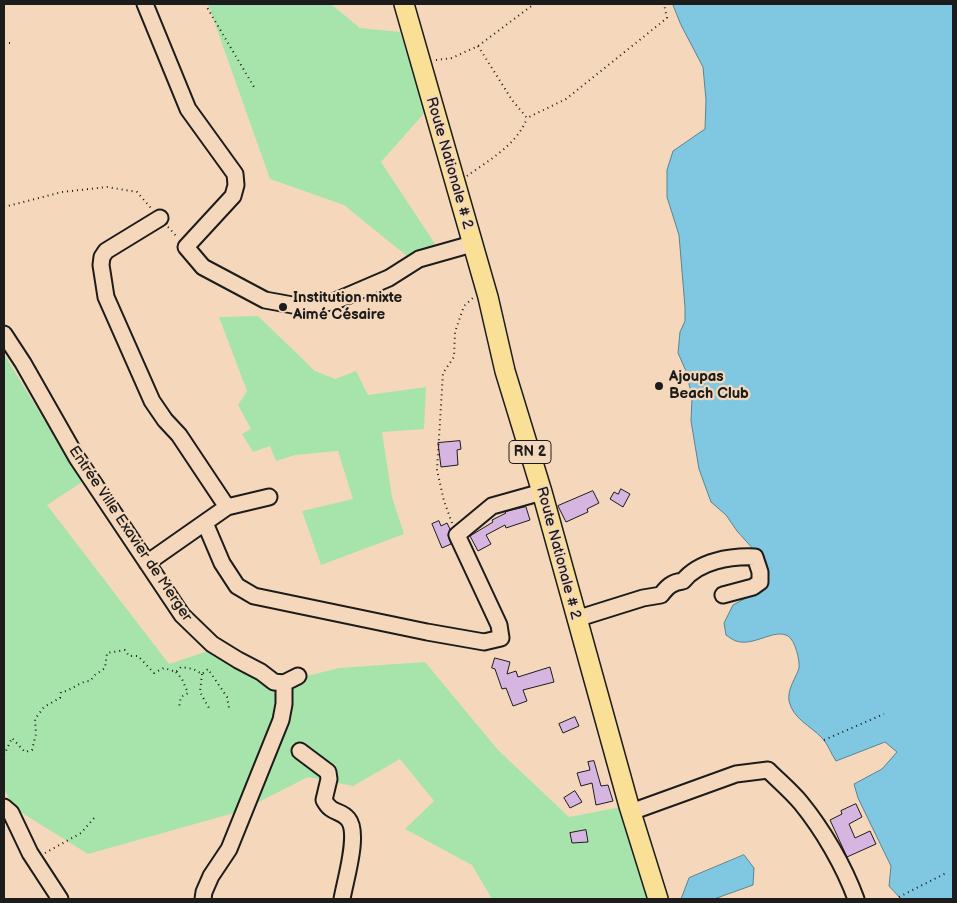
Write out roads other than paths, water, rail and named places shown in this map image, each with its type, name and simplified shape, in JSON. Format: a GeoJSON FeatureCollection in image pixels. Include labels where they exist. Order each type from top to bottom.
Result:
{"type":"FeatureCollection","features":[{"type":"Feature","properties":{"kind":"main road","name":"Route Nationale # 2"},"geometry":{"type":"LineString","coordinates":[[404,4],[485,288],[505,371],[542,492],[631,812],[658,899]]}},
{"type":"Feature","properties":{"kind":"street"},"geometry":{"type":"LineString","coordinates":[[146,4],[188,109],[235,174],[236,185],[233,196],[186,247],[202,267],[265,300],[298,306],[333,302],[389,278],[420,259],[472,244]]}},
{"type":"Feature","properties":{"kind":"street"},"geometry":{"type":"LineString","coordinates":[[160,218],[106,251],[102,257],[101,265],[106,297],[152,401],[165,420],[179,435],[227,507]]}},
{"type":"Feature","properties":{"kind":"street","name":"Entrée Ville Exavier de Merger"},"geometry":{"type":"LineString","coordinates":[[4,334],[23,363],[77,458],[182,615],[212,644],[266,674],[274,682],[284,683]]}},
{"type":"Feature","properties":{"kind":"street"},"geometry":{"type":"LineString","coordinates":[[204,523],[222,563],[237,586],[254,596],[484,642],[501,638],[499,625],[457,534],[492,506],[542,492]]}},
{"type":"Feature","properties":{"kind":"street"},"geometry":{"type":"LineString","coordinates":[[147,563],[227,507],[269,497]]}},
{"type":"Feature","properties":{"kind":"street"},"geometry":{"type":"LineString","coordinates":[[576,619],[643,598],[661,595],[675,582],[682,581],[688,575],[710,562],[739,556],[755,557],[760,572],[760,582],[753,586],[722,595]]}},
{"type":"Feature","properties":{"kind":"street"},"geometry":{"type":"LineString","coordinates":[[203,899],[211,876],[229,849],[281,720],[284,704],[284,683],[298,676]]}},
{"type":"Feature","properties":{"kind":"street"},"geometry":{"type":"LineString","coordinates":[[300,751],[328,772],[329,779],[324,800],[331,810],[345,816],[352,826],[353,839],[342,899]]}},
{"type":"Feature","properties":{"kind":"street"},"geometry":{"type":"LineString","coordinates":[[631,812],[736,774],[768,770],[801,803],[841,864],[856,899]]}},
{"type":"Feature","properties":{"kind":"street"},"geometry":{"type":"LineString","coordinates":[[4,806],[11,813],[34,859],[60,899]]}},
{"type":"Feature","properties":{"kind":"water"},"geometry":{"type":"Polygon","coordinates":[[[673,4],[953,4],[953,899],[901,899],[889,886],[891,866],[858,798],[854,784],[882,769],[897,752],[885,742],[836,761],[824,740],[794,713],[791,707],[789,692],[799,664],[798,655],[791,638],[782,634],[776,634],[750,642],[743,642],[735,641],[726,635],[724,623],[733,605],[765,588],[767,583],[754,550],[726,515],[711,502],[699,469],[691,421],[692,397],[686,371],[678,353],[680,332],[685,321],[685,307],[679,235],[667,197],[667,170],[673,151],[705,129],[706,100],[703,67],[681,25],[673,4]]]}},
{"type":"Feature","properties":{"kind":"water"},"geometry":{"type":"Polygon","coordinates":[[[744,855],[754,868],[753,885],[714,899],[681,899],[689,878],[744,855]]]}},
{"type":"Feature","properties":{"kind":"place","name":"Institution mixte Aimé Césaire"},"geometry":{"type":"Point","coordinates":[283,307]}},
{"type":"Feature","properties":{"kind":"place","name":"Ajoupas Beach Club"},"geometry":{"type":"Point","coordinates":[659,386]}}]}
